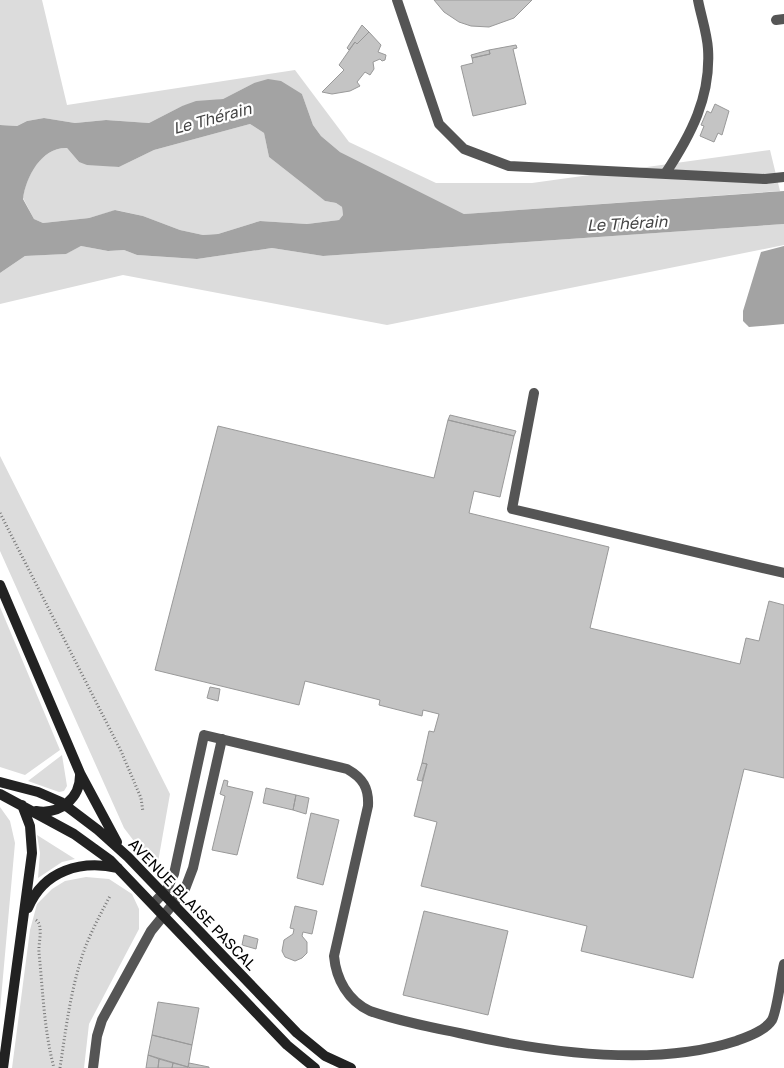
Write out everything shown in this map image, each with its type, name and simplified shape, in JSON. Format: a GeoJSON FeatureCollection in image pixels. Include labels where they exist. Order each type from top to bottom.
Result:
{"type":"FeatureCollection","features":[{"type":"Feature","properties":{"kind":"street"},"geometry":{"type":"LineString","coordinates":[[397,0],[438,124],[464,149],[509,166],[765,179],[784,177]]}},
{"type":"Feature","properties":{"kind":"street"},"geometry":{"type":"LineString","coordinates":[[666,174],[688,139],[706,91],[708,48],[698,0]]}},
{"type":"Feature","properties":{"kind":"street"},"geometry":{"type":"LineString","coordinates":[[534,394],[512,509],[784,573]]}},
{"type":"Feature","properties":{"kind":"street"},"geometry":{"type":"LineString","coordinates":[[0,585],[80,772],[104,820],[128,857]]}},
{"type":"Feature","properties":{"kind":"street"},"geometry":{"type":"LineString","coordinates":[[154,904],[163,894],[174,874],[204,734],[347,770],[364,783],[368,792],[368,806],[334,956],[338,975],[348,994],[362,1007],[370,1011],[469,1036],[554,1051],[638,1056],[686,1054],[724,1046],[753,1035],[772,1020],[784,964]]}},
{"type":"Feature","properties":{"kind":"street"},"geometry":{"type":"LineString","coordinates":[[94,1068],[97,1036],[102,1020],[138,953],[163,915],[185,890],[193,868],[222,739]]}},
{"type":"Feature","properties":{"kind":"street"},"geometry":{"type":"LineString","coordinates":[[26,808],[45,813],[65,805],[77,791],[80,772]]}},
{"type":"Feature","properties":{"kind":"street"},"geometry":{"type":"LineString","coordinates":[[3,1068],[24,918],[32,844],[26,808],[4,783]]}},
{"type":"Feature","properties":{"kind":"street","name":"AVENUE BLAISE PASCAL"},"geometry":{"type":"LineString","coordinates":[[4,783],[38,792],[65,805],[98,830],[128,857],[297,1033],[325,1056],[351,1068]]}},
{"type":"Feature","properties":{"kind":"street","name":"AVENUE BLAISE PASCAL"},"geometry":{"type":"LineString","coordinates":[[0,794],[88,842],[118,868],[287,1045],[316,1068]]}},
{"type":"Feature","properties":{"kind":"street"},"geometry":{"type":"LineString","coordinates":[[24,918],[36,894],[56,875],[80,865],[101,864],[118,868]]}},
{"type":"Feature","properties":{"kind":"path"},"geometry":{"type":"LineString","coordinates":[[0,513],[121,750],[140,798],[143,812]]}},
{"type":"Feature","properties":{"kind":"path"},"geometry":{"type":"LineString","coordinates":[[60,1068],[69,1009],[80,963],[90,935],[110,896]]}},
{"type":"Feature","properties":{"kind":"path"},"geometry":{"type":"LineString","coordinates":[[24,918],[37,920],[40,923],[38,951],[44,1023],[54,1068]]}},
{"type":"Feature","properties":{"kind":"shaded area"},"geometry":{"type":"Polygon","coordinates":[[[0,0],[42,0],[67,105],[295,70],[349,142],[436,183],[532,183],[770,150],[780,191],[464,214],[340,152],[321,136],[313,125],[302,94],[254,83],[223,99],[182,106],[149,123],[106,120],[75,123],[44,118],[27,121],[17,126],[0,125],[0,0]]]}},
{"type":"Feature","properties":{"kind":"shaded area"},"geometry":{"type":"Polygon","coordinates":[[[250,124],[264,133],[269,157],[325,201],[336,203],[342,207],[343,215],[339,220],[307,224],[260,221],[218,234],[203,235],[180,230],[143,216],[116,210],[89,218],[43,223],[34,219],[23,198],[28,181],[37,164],[50,152],[58,149],[67,148],[79,162],[119,167],[154,150],[250,124]]]}},
{"type":"Feature","properties":{"kind":"shaded area"},"geometry":{"type":"Polygon","coordinates":[[[784,224],[784,245],[387,325],[123,275],[0,304],[0,273],[25,256],[65,254],[81,246],[108,251],[124,250],[137,255],[197,259],[272,248],[323,256],[784,224]]]}},
{"type":"Feature","properties":{"kind":"shaded area"},"geometry":{"type":"Polygon","coordinates":[[[0,456],[170,794],[158,862],[143,853],[124,828],[0,551],[0,456]]]}},
{"type":"Feature","properties":{"kind":"shaded area"},"geometry":{"type":"Polygon","coordinates":[[[0,607],[60,750],[25,775],[0,767],[0,607]]]}},
{"type":"Feature","properties":{"kind":"shaded area"},"geometry":{"type":"Polygon","coordinates":[[[62,755],[67,786],[64,791],[59,792],[28,781],[62,755]]]}},
{"type":"Feature","properties":{"kind":"shaded area"},"geometry":{"type":"Polygon","coordinates":[[[0,807],[10,821],[15,843],[0,1010],[0,807]]]}},
{"type":"Feature","properties":{"kind":"shaded area"},"geometry":{"type":"Polygon","coordinates":[[[37,835],[75,859],[62,862],[38,878],[40,853],[37,835]]]}},
{"type":"Feature","properties":{"kind":"shaded area"},"geometry":{"type":"Polygon","coordinates":[[[86,877],[109,879],[132,894],[139,909],[139,929],[89,1024],[84,1068],[12,1068],[30,930],[37,904],[52,889],[65,881],[86,877]]]}},
{"type":"Feature","properties":{"kind":"water","name":"Le Thérain"},"geometry":{"type":"Polygon","coordinates":[[[268,79],[281,81],[302,94],[313,125],[321,136],[340,152],[464,214],[784,191],[784,224],[323,256],[272,248],[197,259],[137,255],[124,250],[108,251],[81,246],[66,254],[25,256],[0,273],[0,125],[17,126],[27,121],[44,118],[75,123],[106,120],[149,123],[182,106],[196,101],[223,99],[254,83],[268,79]],[[250,124],[154,150],[119,167],[87,165],[79,162],[67,148],[58,149],[50,152],[37,164],[28,181],[23,199],[34,219],[43,223],[89,218],[115,210],[143,216],[180,230],[203,235],[218,234],[260,221],[307,224],[339,220],[343,215],[342,207],[336,203],[325,201],[269,157],[264,133],[250,124]]]}},
{"type":"Feature","properties":{"kind":"water"},"geometry":{"type":"Polygon","coordinates":[[[784,246],[784,324],[749,327],[743,321],[743,311],[761,252],[784,246]]]}},
{"type":"Feature","properties":{"kind":"building"},"geometry":{"type":"Polygon","coordinates":[[[434,0],[532,0],[514,18],[489,27],[471,26],[459,22],[444,12],[434,0]]]}},
{"type":"Feature","properties":{"kind":"building"},"geometry":{"type":"Polygon","coordinates":[[[362,25],[369,32],[357,44],[355,42],[349,50],[347,48],[362,25]]]}},
{"type":"Feature","properties":{"kind":"building"},"geometry":{"type":"Polygon","coordinates":[[[369,32],[381,45],[378,52],[386,55],[385,60],[382,61],[380,59],[373,62],[374,69],[370,75],[365,72],[357,82],[360,86],[350,91],[332,94],[322,92],[344,70],[339,65],[355,42],[357,44],[369,32]]]}},
{"type":"Feature","properties":{"kind":"building"},"geometry":{"type":"Polygon","coordinates":[[[516,45],[517,48],[513,49],[526,104],[473,116],[461,66],[473,63],[472,58],[490,54],[489,50],[516,45]]]}},
{"type":"Feature","properties":{"kind":"building"},"geometry":{"type":"Polygon","coordinates":[[[489,50],[490,54],[472,58],[471,55],[489,50]]]}},
{"type":"Feature","properties":{"kind":"building"},"geometry":{"type":"Polygon","coordinates":[[[715,104],[729,111],[722,135],[718,133],[714,142],[700,136],[704,126],[701,125],[707,111],[711,113],[715,104]]]}},
{"type":"Feature","properties":{"kind":"building"},"geometry":{"type":"Polygon","coordinates":[[[450,415],[516,431],[514,436],[448,420],[450,415]]]}},
{"type":"Feature","properties":{"kind":"building"},"geometry":{"type":"Polygon","coordinates":[[[448,420],[514,436],[500,497],[474,491],[469,513],[609,547],[590,628],[740,664],[746,638],[759,641],[769,601],[784,605],[784,778],[744,769],[693,978],[581,951],[587,926],[421,886],[437,822],[414,816],[427,764],[422,763],[429,731],[434,732],[439,714],[423,710],[422,716],[379,705],[380,700],[305,681],[299,705],[155,670],[218,426],[434,478],[448,420]]]}},
{"type":"Feature","properties":{"kind":"building"},"geometry":{"type":"Polygon","coordinates":[[[210,687],[220,689],[218,701],[207,698],[210,687]]]}},
{"type":"Feature","properties":{"kind":"building"},"geometry":{"type":"Polygon","coordinates":[[[422,763],[427,764],[422,781],[417,780],[422,763]]]}},
{"type":"Feature","properties":{"kind":"building"},"geometry":{"type":"Polygon","coordinates":[[[224,780],[228,781],[227,786],[253,792],[237,855],[212,850],[225,796],[220,794],[224,780]]]}},
{"type":"Feature","properties":{"kind":"building"},"geometry":{"type":"Polygon","coordinates":[[[266,788],[296,795],[293,810],[263,803],[266,788]]]}},
{"type":"Feature","properties":{"kind":"building"},"geometry":{"type":"Polygon","coordinates":[[[296,795],[309,798],[306,814],[293,810],[296,795]]]}},
{"type":"Feature","properties":{"kind":"building"},"geometry":{"type":"Polygon","coordinates":[[[311,813],[339,820],[323,885],[297,878],[311,813]]]}},
{"type":"Feature","properties":{"kind":"building"},"geometry":{"type":"Polygon","coordinates":[[[295,906],[317,911],[312,934],[303,932],[302,936],[307,942],[307,953],[295,961],[285,957],[282,951],[284,940],[293,934],[294,929],[290,928],[295,906]]]}},
{"type":"Feature","properties":{"kind":"building"},"geometry":{"type":"Polygon","coordinates":[[[424,911],[508,931],[488,1015],[403,995],[424,911]]]}},
{"type":"Feature","properties":{"kind":"building"},"geometry":{"type":"Polygon","coordinates":[[[244,935],[258,939],[256,949],[242,945],[244,935]]]}},
{"type":"Feature","properties":{"kind":"building"},"geometry":{"type":"Polygon","coordinates":[[[158,1002],[199,1008],[192,1045],[152,1035],[158,1002]]]}},
{"type":"Feature","properties":{"kind":"building"},"geometry":{"type":"Polygon","coordinates":[[[152,1035],[192,1045],[188,1067],[148,1055],[152,1035]]]}},
{"type":"Feature","properties":{"kind":"building"},"geometry":{"type":"Polygon","coordinates":[[[148,1055],[159,1059],[158,1068],[146,1068],[148,1055]]]}},
{"type":"Feature","properties":{"kind":"building"},"geometry":{"type":"Polygon","coordinates":[[[159,1059],[173,1063],[172,1068],[158,1068],[159,1059]]]}},
{"type":"Feature","properties":{"kind":"building"},"geometry":{"type":"Polygon","coordinates":[[[173,1063],[188,1067],[188,1068],[172,1068],[173,1063]]]}},
{"type":"Feature","properties":{"kind":"building"},"geometry":{"type":"Polygon","coordinates":[[[189,1063],[209,1068],[191,1068],[188,1067],[189,1063]]]}}]}
